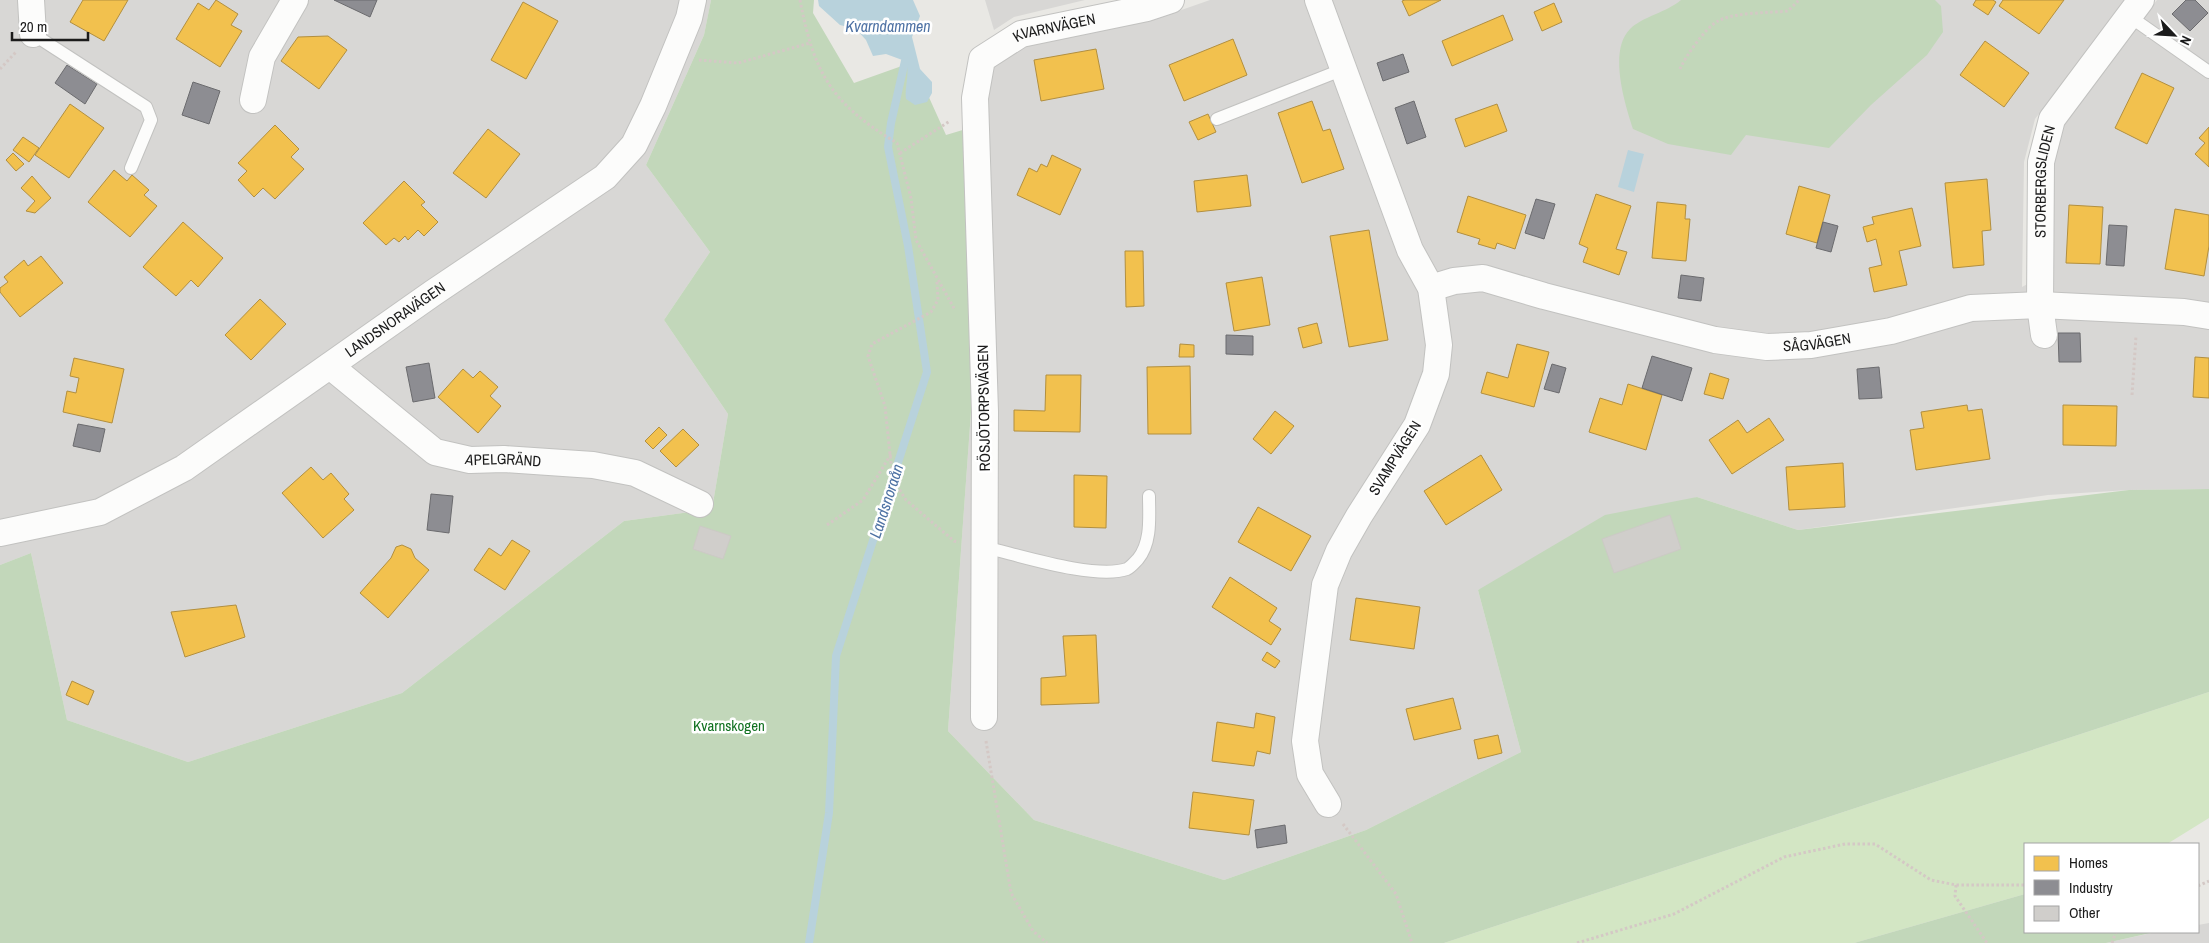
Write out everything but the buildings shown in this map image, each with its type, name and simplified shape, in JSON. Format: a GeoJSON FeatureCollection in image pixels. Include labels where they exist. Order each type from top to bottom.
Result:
{"type":"FeatureCollection","features":[{"type":"Feature","properties":{"kind":"street"},"geometry":{"type":"LineString","coordinates":[[31,0],[33,34]]}},
{"type":"Feature","properties":{"kind":"street"},"geometry":{"type":"LineString","coordinates":[[253,100],[262,57],[295,0]]}},
{"type":"Feature","properties":{"kind":"street","name":"LANDSNORAVÄGEN"},"geometry":{"type":"LineString","coordinates":[[0,533],[100,512],[184,468],[605,177],[634,145],[673,58],[689,18],[693,0]]}},
{"type":"Feature","properties":{"kind":"street","name":"KVARNVÄGEN"},"geometry":{"type":"LineString","coordinates":[[975,105],[982,59],[1020,34],[1147,8],[1171,0]]}},
{"type":"Feature","properties":{"kind":"street","name":"SVAMPVÄGEN"},"geometry":{"type":"LineString","coordinates":[[1318,0],[1410,250],[1430,288],[1439,345],[1436,374],[1417,425],[1339,551],[1326,585],[1305,741],[1310,774],[1328,804]]}},
{"type":"Feature","properties":{"kind":"street","name":"STORBERGSLIDEN"},"geometry":{"type":"LineString","coordinates":[[2044,335],[2040,306],[2041,162],[2052,119],[2135,8]]}},
{"type":"Feature","properties":{"kind":"street","name":"RÖSJÖTORPSVÄGEN"},"geometry":{"type":"LineString","coordinates":[[975,105],[984,363],[984,718]]}},
{"type":"Feature","properties":{"kind":"street","name":"SÅGVÄGEN"},"geometry":{"type":"LineString","coordinates":[[1430,288],[1454,281],[1483,278],[1544,296],[1715,340],[1767,347],[1811,345],[1891,331],[1971,308],[2040,306],[2137,310],[2209,316]]}},
{"type":"Feature","properties":{"kind":"street","name":"APELGRÄND"},"geometry":{"type":"LineString","coordinates":[[330,366],[435,452],[470,460],[504,459],[593,465],[635,473],[700,504]]}},
{"type":"Feature","properties":{"kind":"lane"},"geometry":{"type":"LineString","coordinates":[[2135,8],[2209,72]]}},
{"type":"Feature","properties":{"kind":"lane"},"geometry":{"type":"LineString","coordinates":[[33,34],[146,107],[150,120],[131,168]]}},
{"type":"Feature","properties":{"kind":"lane"},"geometry":{"type":"LineString","coordinates":[[1217,119],[1344,69]]}},
{"type":"Feature","properties":{"kind":"lane"},"geometry":{"type":"LineString","coordinates":[[984,547],[1079,569],[1113,571],[1129,568],[1139,558],[1147,543],[1149,496]]}},
{"type":"Feature","properties":{"kind":"path"},"geometry":{"type":"LineString","coordinates":[[800,0],[810,43],[822,74],[834,94],[856,115],[897,143],[911,198],[916,240],[955,311]]}},
{"type":"Feature","properties":{"kind":"path"},"geometry":{"type":"LineString","coordinates":[[1680,69],[1686,54],[1718,21],[1737,16],[1788,12],[1799,0]]}},
{"type":"Feature","properties":{"kind":"path"},"geometry":{"type":"LineString","coordinates":[[673,58],[738,63],[810,43]]}},
{"type":"Feature","properties":{"kind":"path"},"geometry":{"type":"LineString","coordinates":[[900,153],[975,105]]}},
{"type":"Feature","properties":{"kind":"path"},"geometry":{"type":"LineString","coordinates":[[937,280],[938,300],[931,312],[872,344],[868,356],[885,406],[891,464],[899,489],[906,500],[954,541],[984,547]]}},
{"type":"Feature","properties":{"kind":"path"},"geometry":{"type":"LineString","coordinates":[[2132,395],[2137,310]]}},
{"type":"Feature","properties":{"kind":"path"},"geometry":{"type":"LineString","coordinates":[[826,525],[864,500],[891,454]]}},
{"type":"Feature","properties":{"kind":"path"},"geometry":{"type":"LineString","coordinates":[[984,718],[989,767],[1010,893],[1033,931],[1047,943]]}},
{"type":"Feature","properties":{"kind":"path"},"geometry":{"type":"LineString","coordinates":[[1328,804],[1396,894],[1412,943]]}},
{"type":"Feature","properties":{"kind":"path"},"geometry":{"type":"LineString","coordinates":[[1577,943],[1674,914],[1784,857],[1844,844],[1875,844],[1931,880],[1956,885],[2024,885]]}},
{"type":"Feature","properties":{"kind":"path"},"geometry":{"type":"LineString","coordinates":[[1956,885],[1955,896],[1959,904],[1987,943]]}},
{"type":"Feature","properties":{"kind":"shaded area"},"geometry":{"type":"Polygon","coordinates":[[[0,0],[711,0],[704,35],[646,165],[710,252],[664,320],[728,414],[712,509],[624,521],[402,693],[188,762],[67,720],[31,553],[0,565],[0,0]]]}},
{"type":"Feature","properties":{"kind":"shaded area"},"geometry":{"type":"Polygon","coordinates":[[[985,0],[1085,0],[1014,17],[994,30],[985,0]]]}},
{"type":"Feature","properties":{"kind":"shaded area"},"geometry":{"type":"Polygon","coordinates":[[[1210,0],[2126,0],[2035,119],[2024,162],[2022,287],[2044,275],[2052,145],[2068,112],[2157,0],[2209,0],[2209,489],[2129,490],[2048,495],[1798,530],[1697,497],[1478,590],[1521,752],[1366,830],[1224,880],[1034,820],[948,731],[980,287],[985,72],[1019,44],[1150,21],[1210,0]]]}},
{"type":"Feature","properties":{"kind":"shaded area"},"geometry":{"type":"Polygon","coordinates":[[[2209,923],[2209,943],[2106,943],[2151,933],[2199,933],[2199,925],[2209,923]]]}},
{"type":"Feature","properties":{"kind":"green space","name":"Kvarnskogen"},"geometry":{"type":"Polygon","coordinates":[[[711,0],[814,0],[813,13],[854,83],[913,62],[946,135],[966,129],[980,287],[948,731],[1034,820],[1224,880],[1366,830],[1521,752],[1478,590],[1605,515],[1697,497],[1798,530],[2129,490],[2209,489],[2209,692],[1444,943],[0,943],[0,565],[31,553],[67,720],[188,762],[402,693],[624,521],[712,509],[728,414],[664,320],[710,252],[646,165],[704,35],[711,0]]]}},
{"type":"Feature","properties":{"kind":"green space"},"geometry":{"type":"Polygon","coordinates":[[[1681,0],[1935,0],[1941,6],[1943,32],[1927,55],[1871,105],[1829,148],[1746,135],[1731,155],[1668,144],[1633,129],[1620,78],[1620,50],[1623,39],[1635,25],[1681,0]]]}},
{"type":"Feature","properties":{"kind":"green space"},"geometry":{"type":"Polygon","coordinates":[[[2209,692],[2209,818],[2169,843],[2024,843],[2024,894],[1854,943],[1444,943],[2209,692]]]}},
{"type":"Feature","properties":{"kind":"green space"},"geometry":{"type":"Polygon","coordinates":[[[2024,894],[2024,933],[2151,933],[2106,943],[1854,943],[2024,894]]]}},
{"type":"Feature","properties":{"kind":"water","name":"Kvarndammen"},"geometry":{"type":"Polygon","coordinates":[[[818,0],[913,0],[920,16],[912,37],[920,69],[932,82],[932,93],[927,102],[915,105],[906,99],[907,65],[905,61],[886,54],[873,56],[866,40],[856,29],[840,25],[819,6],[818,0]]]}},
{"type":"Feature","properties":{"kind":"water"},"geometry":{"type":"Polygon","coordinates":[[[1628,150],[1644,154],[1634,192],[1618,187],[1628,150]]]}},
{"type":"Feature","properties":{"kind":"waterway","name":"Landsnoraån"},"geometry":{"type":"LineString","coordinates":[[809,943],[829,813],[836,656],[927,372],[908,246],[888,147],[891,123],[905,61]]}}]}
